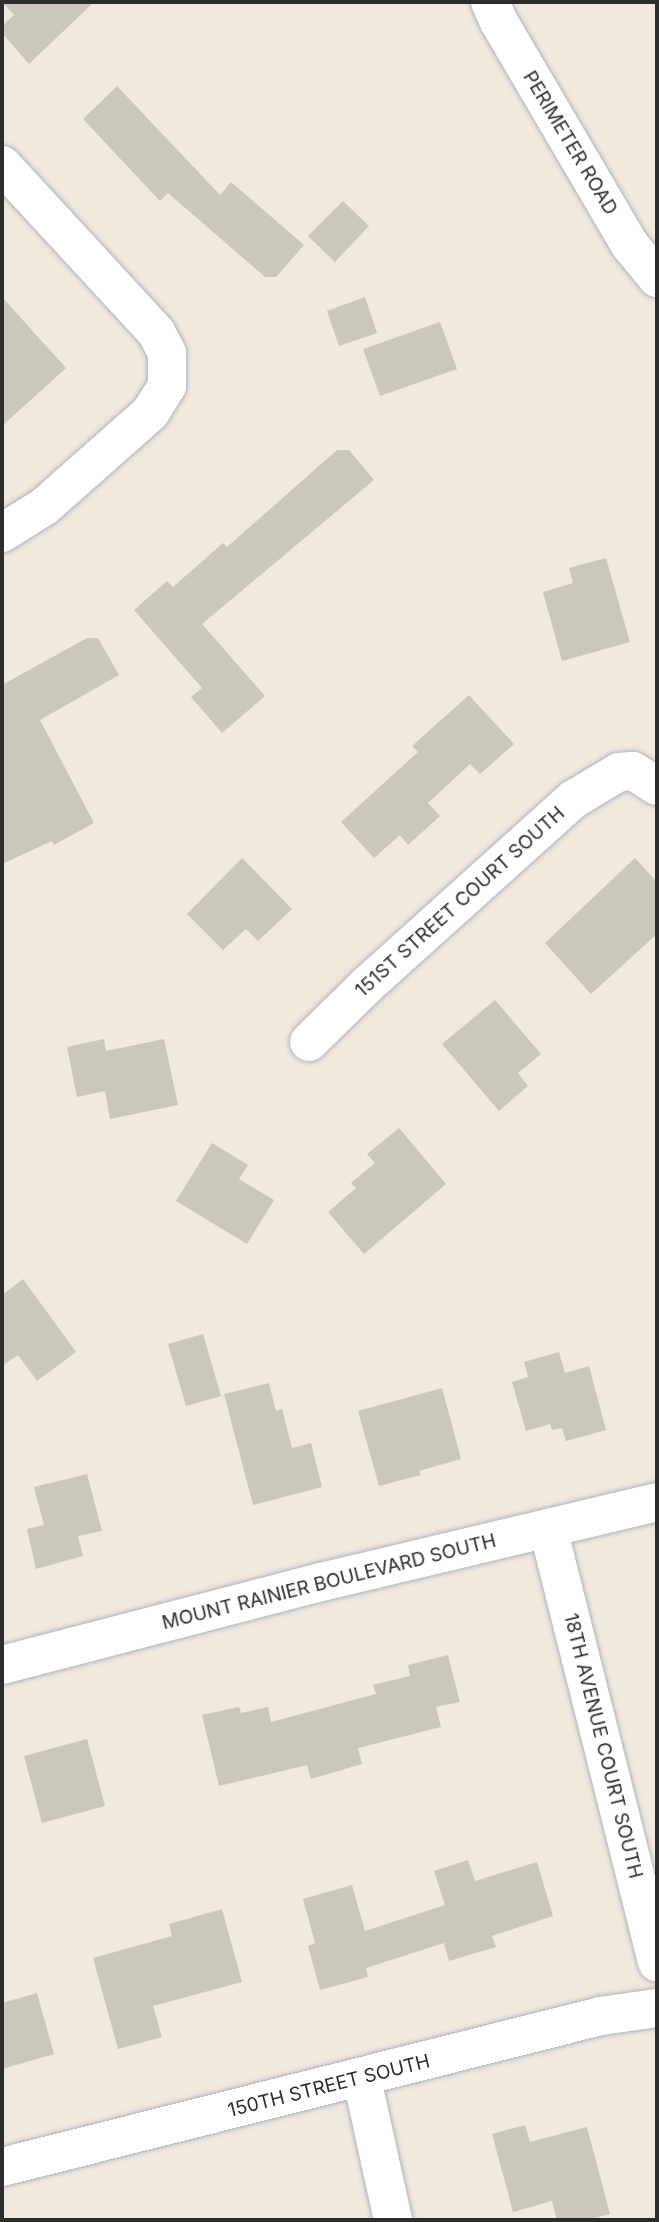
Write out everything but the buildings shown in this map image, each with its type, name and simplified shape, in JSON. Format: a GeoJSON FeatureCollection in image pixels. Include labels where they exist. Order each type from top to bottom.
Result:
{"type":"FeatureCollection","features":[{"type":"Feature","properties":{"kind":"street","name":"PERIMETER ROAD"},"geometry":{"type":"LineString","coordinates":[[490,2],[499,22],[630,245],[657,278]]}},
{"type":"Feature","properties":{"kind":"street"},"geometry":{"type":"LineString","coordinates":[[2,164],[156,332],[167,353],[167,386],[149,413],[45,506],[2,533]]}},
{"type":"Feature","properties":{"kind":"street","name":"151ST STREET COURT SOUTH"},"geometry":{"type":"LineString","coordinates":[[309,1042],[366,986],[574,799],[619,772],[633,771],[657,786]]}},
{"type":"Feature","properties":{"kind":"street","name":"MOUNT RAINIER BOULEVARD SOUTH"},"geometry":{"type":"LineString","coordinates":[[2,1665],[321,1582],[657,1502]]}},
{"type":"Feature","properties":{"kind":"street","name":"18TH AVENUE COURT SOUTH"},"geometry":{"type":"LineString","coordinates":[[548,1528],[657,1963]]}},
{"type":"Feature","properties":{"kind":"street","name":"150TH STREET SOUTH"},"geometry":{"type":"LineString","coordinates":[[2,2167],[362,2079],[601,2016],[657,2008]]}},
{"type":"Feature","properties":{"kind":"street"},"geometry":{"type":"LineString","coordinates":[[362,2079],[393,2220]]}}]}
